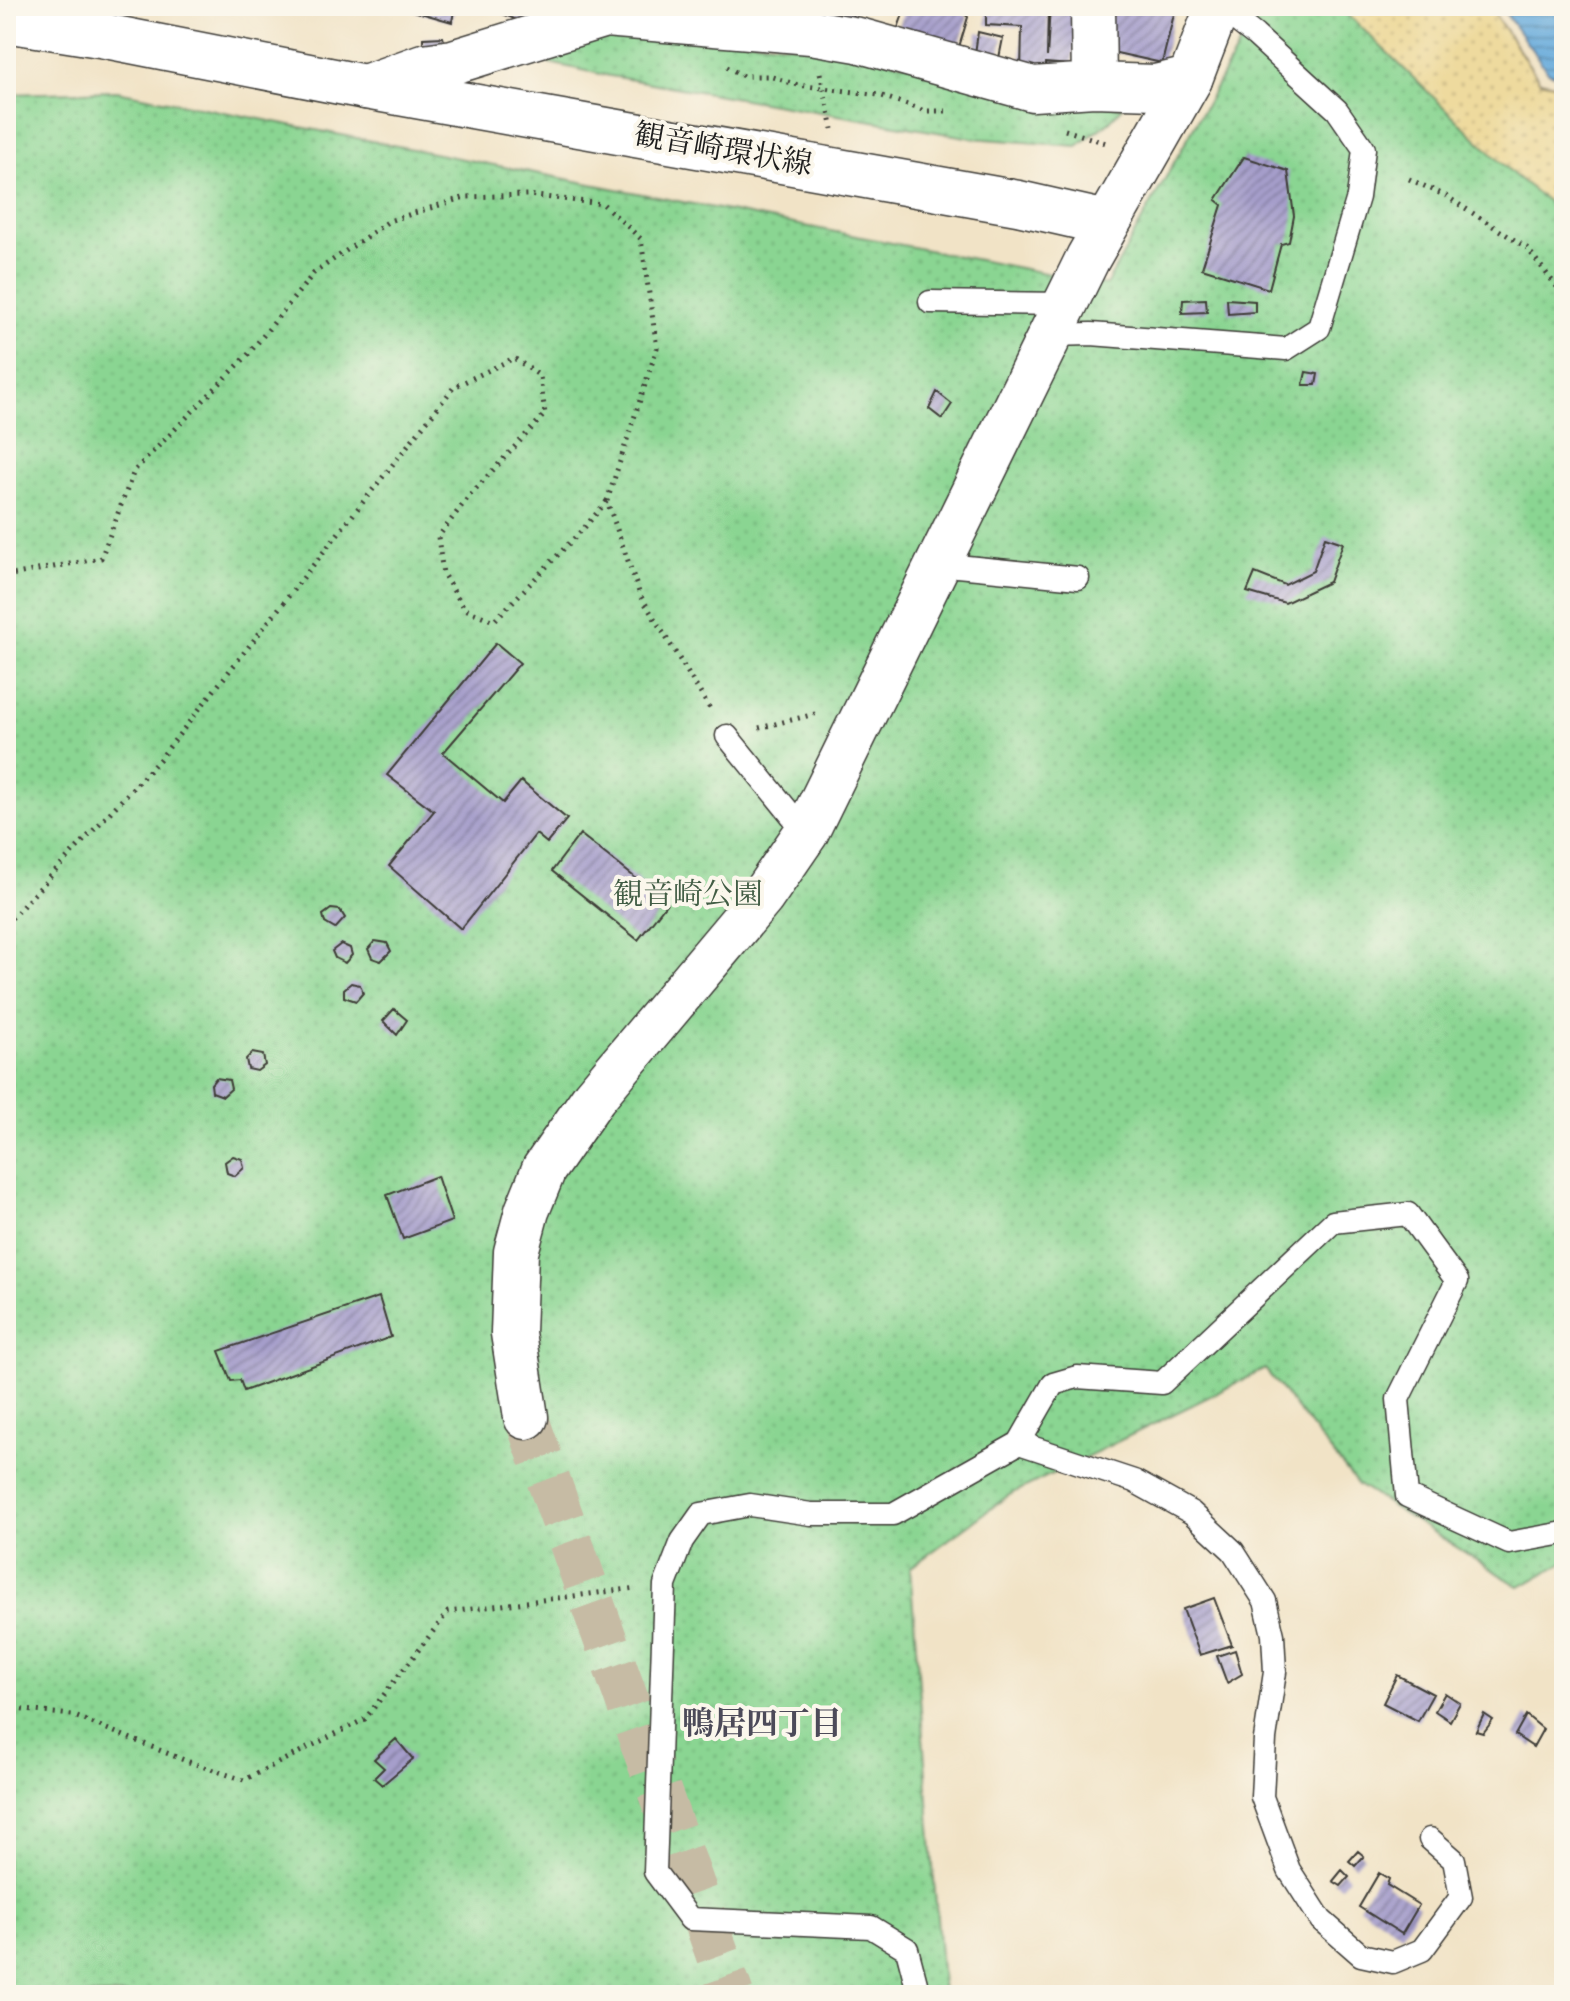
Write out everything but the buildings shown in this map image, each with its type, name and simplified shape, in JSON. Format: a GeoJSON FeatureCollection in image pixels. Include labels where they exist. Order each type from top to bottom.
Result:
{"type":"FeatureCollection","features":[{"type":"Feature","properties":{"kind":"street"},"geometry":{"type":"LineString","coordinates":[[1093,6],[1094,85]]}},
{"type":"Feature","properties":{"kind":"street"},"geometry":{"type":"LineString","coordinates":[[526,1417],[513,1333],[516,1252],[527,1211],[544,1169],[594,1097],[762,897],[806,833],[1106,223],[1190,79],[1218,6]]}},
{"type":"Feature","properties":{"kind":"street"},"geometry":{"type":"LineString","coordinates":[[365,87],[423,66],[453,62],[596,10],[814,19],[858,40],[1033,89],[1094,85],[1156,87],[1190,79]]}},
{"type":"Feature","properties":{"kind":"street","name":"観音崎環状線"},"geometry":{"type":"LineString","coordinates":[[6,20],[102,20],[365,87],[1018,203],[1106,223]]}},
{"type":"Feature","properties":{"kind":"street","name":"観音崎環状線"},"geometry":{"type":"LineString","coordinates":[[6,39],[102,20]]}},
{"type":"Feature","properties":{"kind":"lane"},"geometry":{"type":"LineString","coordinates":[[930,302],[1058,319],[1091,334],[1286,349],[1319,328],[1358,197],[1364,149],[1337,110],[1255,35],[1218,6]]}},
{"type":"Feature","properties":{"kind":"lane"},"geometry":{"type":"LineString","coordinates":[[937,564],[1078,578]]}},
{"type":"Feature","properties":{"kind":"lane"},"geometry":{"type":"LineString","coordinates":[[727,736],[806,833]]}},
{"type":"Feature","properties":{"kind":"lane"},"geometry":{"type":"LineString","coordinates":[[919,1995],[907,1949],[871,1927],[690,1919],[655,1872],[665,1585],[682,1541],[701,1514],[750,1505],[811,1514],[893,1514],[1019,1443],[1053,1384],[1077,1377],[1162,1383],[1333,1222],[1408,1214],[1457,1281],[1398,1399],[1407,1496],[1509,1543],[1564,1533]]}},
{"type":"Feature","properties":{"kind":"lane"},"geometry":{"type":"LineString","coordinates":[[1019,1443],[1134,1481],[1192,1513],[1233,1551],[1265,1601],[1273,1635],[1275,1672],[1265,1739],[1262,1797],[1289,1870],[1297,1883],[1321,1920],[1361,1955],[1393,1962],[1422,1950],[1461,1897],[1454,1860],[1430,1839]]}},
{"type":"Feature","properties":{"kind":"path"},"geometry":{"type":"LineString","coordinates":[[814,19],[824,89],[834,130]]}},
{"type":"Feature","properties":{"kind":"path"},"geometry":{"type":"LineString","coordinates":[[725,66],[743,76],[769,76],[798,85],[879,95],[925,111],[953,111]]}},
{"type":"Feature","properties":{"kind":"path"},"geometry":{"type":"LineString","coordinates":[[1053,125],[1110,145]]}},
{"type":"Feature","properties":{"kind":"path"},"geometry":{"type":"LineString","coordinates":[[1409,179],[1446,196],[1527,248],[1564,296]]}},
{"type":"Feature","properties":{"kind":"path"},"geometry":{"type":"LineString","coordinates":[[6,576],[101,558],[134,471],[246,357],[314,273],[389,221],[465,197],[528,195],[603,204],[641,239],[657,348],[607,501],[584,528],[494,621],[465,609],[443,574],[438,537],[470,495],[545,414],[540,376],[514,358],[454,387],[159,760],[6,924]]}},
{"type":"Feature","properties":{"kind":"path"},"geometry":{"type":"LineString","coordinates":[[1564,396],[1560,405],[1564,417]]}},
{"type":"Feature","properties":{"kind":"path"},"geometry":{"type":"LineString","coordinates":[[607,501],[640,595],[727,736],[830,710]]}},
{"type":"Feature","properties":{"kind":"path"},"geometry":{"type":"LineString","coordinates":[[6,1708],[72,1715],[189,1762],[244,1780],[365,1719],[448,1612],[665,1585]]}},
{"type":"Feature","properties":{"kind":"sand"},"geometry":{"type":"Polygon","coordinates":[[[1338,6],[1489,6],[1540,81],[1564,86],[1564,316],[1338,6]]]}},
{"type":"Feature","properties":{"kind":"green space","name":"観音崎公園"},"geometry":{"type":"Polygon","coordinates":[[[1261,6],[1339,6],[1514,175],[1564,214],[1564,1562],[1520,1587],[1358,1485],[1265,1369],[1009,1495],[910,1568],[943,1995],[6,1995],[6,94],[117,91],[1106,285],[1261,6]]]}},
{"type":"Feature","properties":{"kind":"green space"},"geometry":{"type":"Polygon","coordinates":[[[607,25],[829,49],[1123,107],[1077,146],[972,138],[610,76],[535,60],[607,25]]]}},
{"type":"Feature","properties":{"kind":"water"},"geometry":{"type":"Polygon","coordinates":[[[1500,6],[1564,6],[1564,77],[1548,72],[1500,6]]]}},
{"type":"Feature","properties":{"kind":"tunnel"},"geometry":{"type":"LineString","coordinates":[[526,1417],[732,1995]]}},
{"type":"Feature","properties":{"kind":"district","name":"鴨居四丁目"},"geometry":{"type":"Point","coordinates":[762,1726]}}]}
